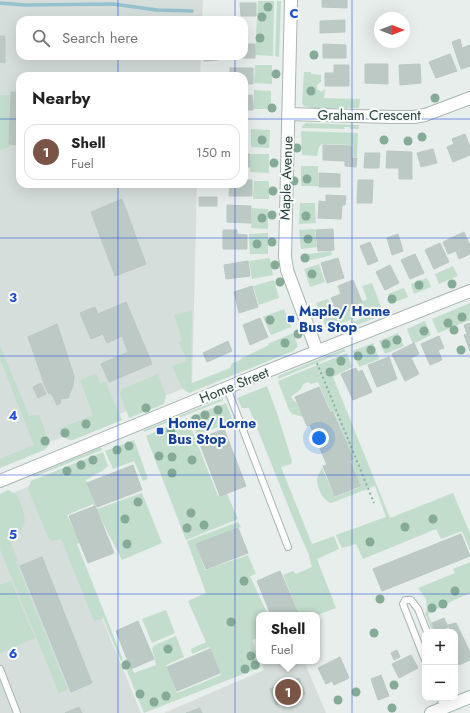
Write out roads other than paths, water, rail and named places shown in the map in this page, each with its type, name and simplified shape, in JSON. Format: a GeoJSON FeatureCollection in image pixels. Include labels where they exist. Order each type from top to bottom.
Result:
{"type":"FeatureCollection","features":[{"type":"Feature","properties":{"kind":"street","name":"Maple Avenue"},"geometry":{"type":"LineString","coordinates":[[291,0],[285,257],[287,270],[317,357]]}},
{"type":"Feature","properties":{"kind":"street","name":"Graham Crescent"},"geometry":{"type":"LineString","coordinates":[[288,114],[414,117],[425,115],[470,98]]}},
{"type":"Feature","properties":{"kind":"street","name":"Home Street"},"geometry":{"type":"LineString","coordinates":[[0,481],[227,388],[317,357],[470,291]]}},
{"type":"Feature","properties":{"kind":"street"},"geometry":{"type":"LineString","coordinates":[[458,700],[470,697]]}},
{"type":"Feature","properties":{"kind":"street"},"geometry":{"type":"LineString","coordinates":[[431,713],[442,703]]}},
{"type":"Feature","properties":{"kind":"lane"},"geometry":{"type":"LineString","coordinates":[[227,388],[288,547]]}},
{"type":"Feature","properties":{"kind":"lane"},"geometry":{"type":"LineString","coordinates":[[422,652],[403,604],[405,600],[411,600],[418,609],[426,629]]}},
{"type":"Feature","properties":{"kind":"lane"},"geometry":{"type":"LineString","coordinates":[[0,669],[17,713]]}},
{"type":"Feature","properties":{"kind":"waterway"},"geometry":{"type":"LineString","coordinates":[[0,3],[25,5],[113,4],[157,10],[192,11]]}},
{"type":"Feature","properties":{"kind":"place","name":"Maple/ Home Bus Stop"},"geometry":{"type":"Point","coordinates":[291,319]}},
{"type":"Feature","properties":{"kind":"place","name":"Home/ Lorne Bus Stop"},"geometry":{"type":"Point","coordinates":[160,431]}},
{"type":"Feature","properties":{"kind":"place","name":"Shell"},"geometry":{"type":"Point","coordinates":[288,692]}}]}
